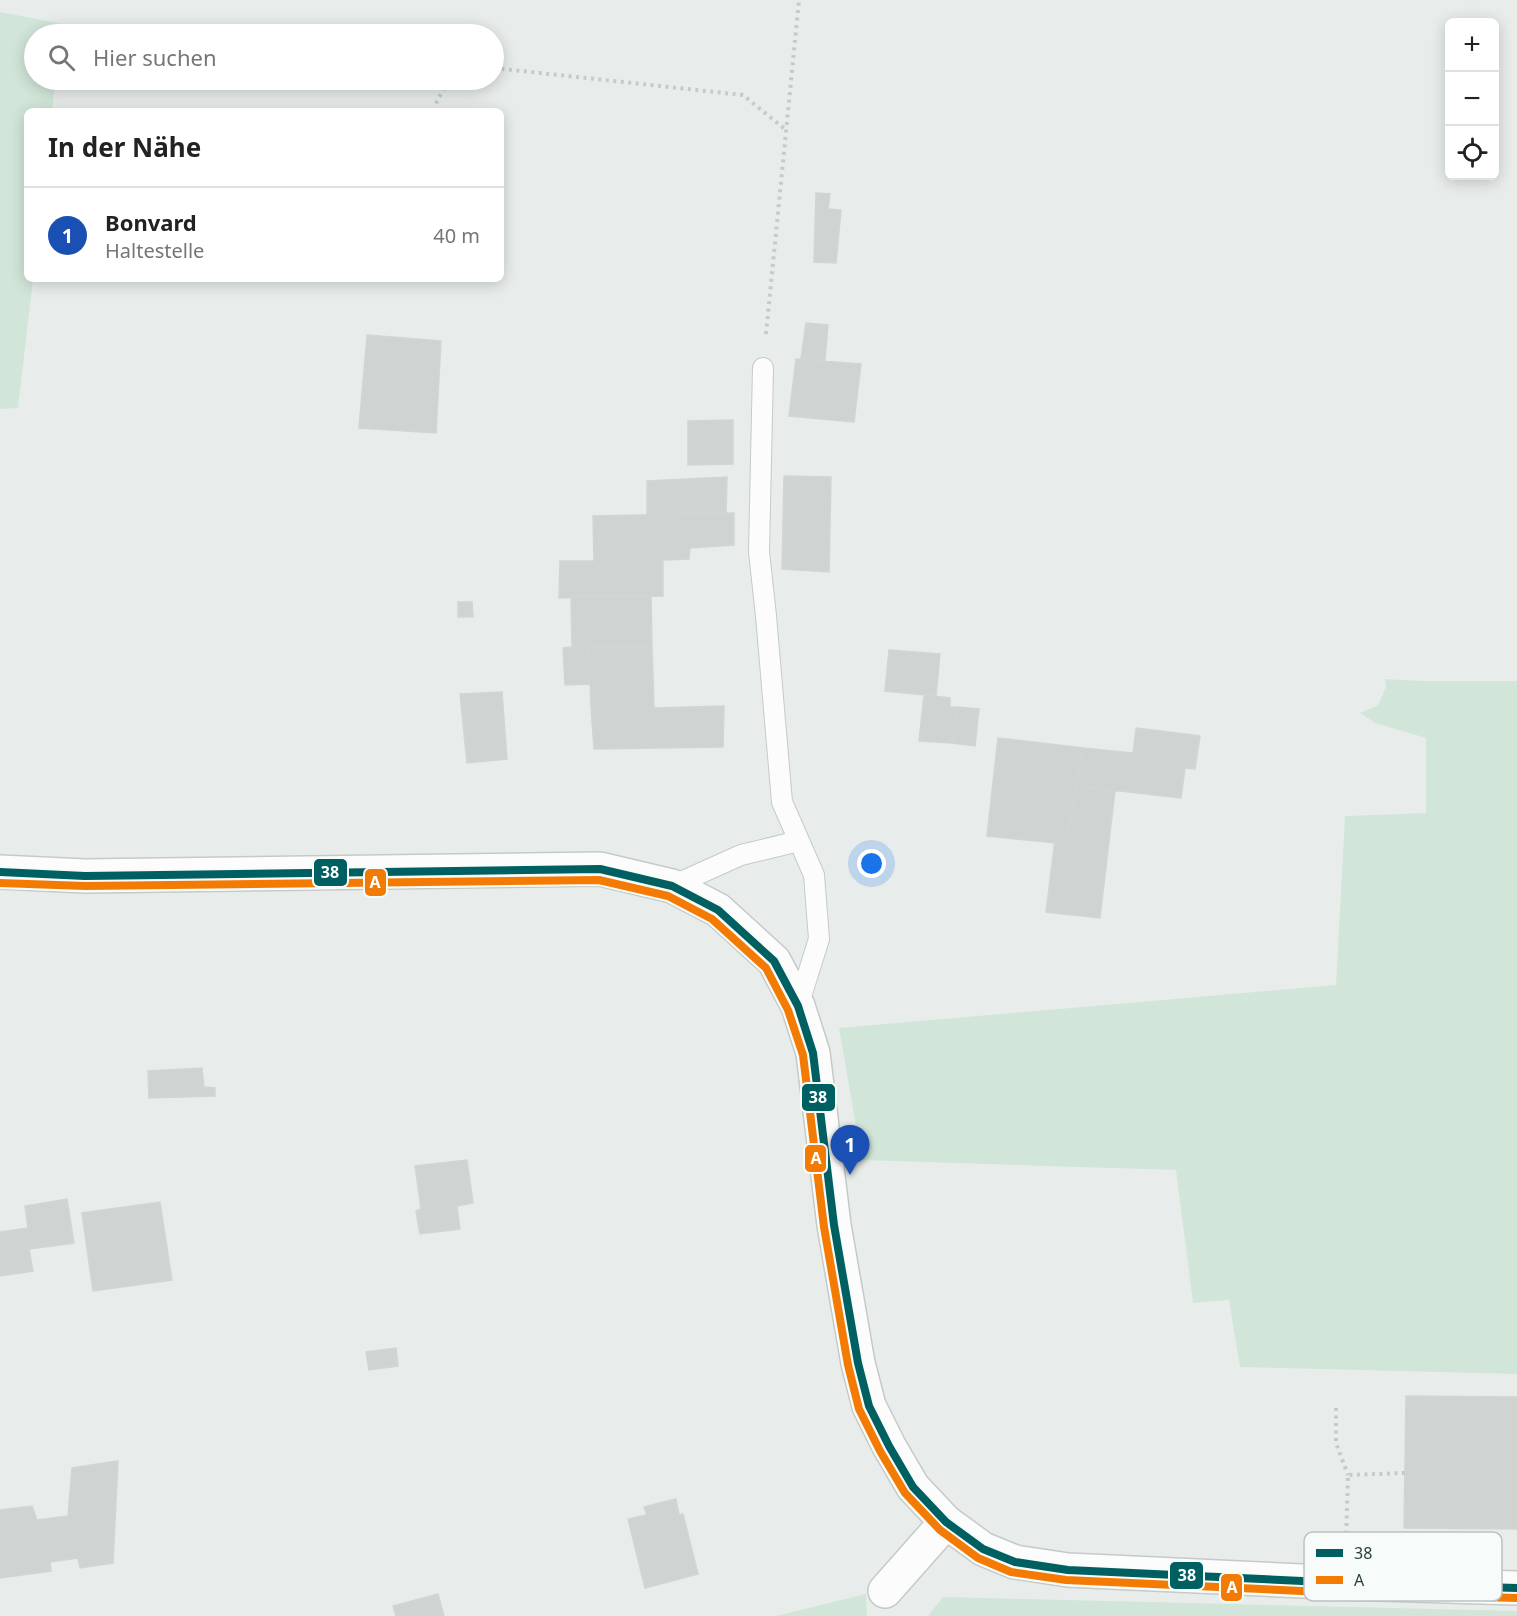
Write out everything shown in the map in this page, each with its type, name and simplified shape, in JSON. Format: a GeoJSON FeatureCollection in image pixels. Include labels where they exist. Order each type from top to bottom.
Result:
{"type":"FeatureCollection","features":[{"type":"Feature","properties":{"kind":"street"},"geometry":{"type":"LineString","coordinates":[[0,872],[96,876],[600,869],[672,886],[718,910],[747,934],[774,962],[798,1006],[813,1053],[834,1225],[858,1363],[869,1406],[913,1487],[946,1522],[983,1549],[1015,1562],[1068,1570],[1304,1581]]}},
{"type":"Feature","properties":{"kind":"street"},"geometry":{"type":"LineString","coordinates":[[885,1591],[946,1522]]}},
{"type":"Feature","properties":{"kind":"street"},"geometry":{"type":"LineString","coordinates":[[1502,1588],[1517,1588]]}},
{"type":"Feature","properties":{"kind":"lane"},"geometry":{"type":"LineString","coordinates":[[763,368],[759,552],[782,802],[814,875],[819,939],[798,1006]]}},
{"type":"Feature","properties":{"kind":"lane"},"geometry":{"type":"LineString","coordinates":[[672,886],[741,855],[800,841]]}},
{"type":"Feature","properties":{"kind":"path"},"geometry":{"type":"LineString","coordinates":[[763,368],[800,0]]}},
{"type":"Feature","properties":{"kind":"path"},"geometry":{"type":"LineString","coordinates":[[504,69],[743,95],[786,130]]}},
{"type":"Feature","properties":{"kind":"path"},"geometry":{"type":"LineString","coordinates":[[436,108],[443,90]]}},
{"type":"Feature","properties":{"kind":"path"},"geometry":{"type":"LineString","coordinates":[[1336,1408],[1336,1443],[1348,1475],[1347,1532]]}},
{"type":"Feature","properties":{"kind":"path"},"geometry":{"type":"LineString","coordinates":[[1348,1475],[1405,1473]]}},
{"type":"Feature","properties":{"kind":"green space"},"geometry":{"type":"Polygon","coordinates":[[[0,12],[62,24],[24,24],[24,90],[54,90],[52,108],[24,108],[24,282],[33,282],[18,408],[0,409],[0,12]]]}},
{"type":"Feature","properties":{"kind":"green space"},"geometry":{"type":"Polygon","coordinates":[[[1385,679],[1517,681],[1517,1374],[1240,1367],[1229,1300],[1193,1303],[1176,1170],[862,1160],[839,1028],[1336,985],[1345,816],[1426,813],[1426,738],[1375,723],[1360,713],[1378,705],[1386,687],[1385,679]]]}},
{"type":"Feature","properties":{"kind":"green space"},"geometry":{"type":"Polygon","coordinates":[[[866,1594],[867,1616],[776,1616],[866,1594]]]}},
{"type":"Feature","properties":{"kind":"green space"},"geometry":{"type":"Polygon","coordinates":[[[943,1597],[1517,1611],[1517,1616],[928,1616],[943,1597]]]}},
{"type":"Feature","properties":{"kind":"building"},"geometry":{"type":"Polygon","coordinates":[[[816,193],[830,194],[828,209],[841,210],[836,263],[814,262],[816,193]]]}},
{"type":"Feature","properties":{"kind":"building"},"geometry":{"type":"Polygon","coordinates":[[[806,323],[828,325],[825,361],[801,359],[806,323]]]}},
{"type":"Feature","properties":{"kind":"building"},"geometry":{"type":"Polygon","coordinates":[[[367,335],[441,341],[436,433],[359,428],[367,335]]]}},
{"type":"Feature","properties":{"kind":"building"},"geometry":{"type":"Polygon","coordinates":[[[796,359],[861,364],[854,422],[789,416],[796,359]]]}},
{"type":"Feature","properties":{"kind":"building"},"geometry":{"type":"Polygon","coordinates":[[[733,420],[733,464],[688,465],[688,421],[733,420]]]}},
{"type":"Feature","properties":{"kind":"building"},"geometry":{"type":"Polygon","coordinates":[[[784,476],[831,477],[829,572],[782,569],[784,476]]]}},
{"type":"Feature","properties":{"kind":"building"},"geometry":{"type":"Polygon","coordinates":[[[727,477],[726,514],[647,515],[647,481],[727,477]]]}},
{"type":"Feature","properties":{"kind":"building"},"geometry":{"type":"Polygon","coordinates":[[[734,513],[734,545],[690,548],[689,559],[663,560],[663,596],[559,598],[560,561],[594,561],[593,516],[734,513]]]}},
{"type":"Feature","properties":{"kind":"building"},"geometry":{"type":"Polygon","coordinates":[[[571,596],[651,596],[652,646],[589,646],[590,684],[565,685],[563,648],[572,647],[571,596]]]}},
{"type":"Feature","properties":{"kind":"building"},"geometry":{"type":"Polygon","coordinates":[[[458,602],[472,602],[473,617],[458,617],[458,602]]]}},
{"type":"Feature","properties":{"kind":"building"},"geometry":{"type":"Polygon","coordinates":[[[589,646],[652,646],[654,708],[591,707],[589,646]]]}},
{"type":"Feature","properties":{"kind":"building"},"geometry":{"type":"Polygon","coordinates":[[[889,650],[940,654],[936,696],[885,691],[889,650]]]}},
{"type":"Feature","properties":{"kind":"building"},"geometry":{"type":"Polygon","coordinates":[[[502,692],[507,759],[467,763],[460,694],[502,692]]]}},
{"type":"Feature","properties":{"kind":"building"},"geometry":{"type":"Polygon","coordinates":[[[924,695],[950,698],[950,707],[957,707],[952,743],[919,741],[924,695]]]}},
{"type":"Feature","properties":{"kind":"building"},"geometry":{"type":"Polygon","coordinates":[[[724,706],[723,747],[594,749],[591,707],[724,706]]]}},
{"type":"Feature","properties":{"kind":"building"},"geometry":{"type":"Polygon","coordinates":[[[957,707],[979,709],[975,746],[952,743],[957,707]]]}},
{"type":"Feature","properties":{"kind":"building"},"geometry":{"type":"Polygon","coordinates":[[[1136,728],[1200,736],[1195,769],[1185,768],[1181,798],[1077,786],[1083,748],[1133,753],[1136,728]]]}},
{"type":"Feature","properties":{"kind":"building"},"geometry":{"type":"Polygon","coordinates":[[[998,738],[1083,748],[1068,832],[1056,832],[1055,843],[987,836],[998,738]]]}},
{"type":"Feature","properties":{"kind":"building"},"geometry":{"type":"Polygon","coordinates":[[[1077,786],[1115,791],[1100,918],[1046,912],[1056,832],[1068,832],[1077,786]]]}},
{"type":"Feature","properties":{"kind":"building"},"geometry":{"type":"Polygon","coordinates":[[[202,1068],[204,1087],[215,1088],[215,1096],[149,1098],[148,1071],[202,1068]]]}},
{"type":"Feature","properties":{"kind":"building"},"geometry":{"type":"Polygon","coordinates":[[[467,1160],[473,1203],[457,1206],[460,1229],[420,1234],[416,1211],[421,1209],[415,1166],[467,1160]]]}},
{"type":"Feature","properties":{"kind":"building"},"geometry":{"type":"Polygon","coordinates":[[[67,1199],[74,1243],[29,1249],[33,1271],[0,1276],[0,1232],[28,1228],[25,1206],[67,1199]]]}},
{"type":"Feature","properties":{"kind":"building"},"geometry":{"type":"Polygon","coordinates":[[[160,1202],[172,1280],[93,1291],[82,1213],[160,1202]]]}},
{"type":"Feature","properties":{"kind":"building"},"geometry":{"type":"Polygon","coordinates":[[[396,1348],[398,1366],[369,1370],[366,1352],[396,1348]]]}},
{"type":"Feature","properties":{"kind":"building"},"geometry":{"type":"Polygon","coordinates":[[[1406,1396],[1517,1397],[1517,1529],[1404,1528],[1406,1396]]]}},
{"type":"Feature","properties":{"kind":"building"},"geometry":{"type":"Polygon","coordinates":[[[118,1461],[113,1563],[80,1568],[78,1558],[50,1562],[51,1571],[0,1578],[0,1510],[32,1506],[37,1520],[68,1516],[72,1468],[118,1461]]]}},
{"type":"Feature","properties":{"kind":"building"},"geometry":{"type":"Polygon","coordinates":[[[676,1499],[679,1515],[683,1514],[698,1574],[645,1588],[628,1519],[647,1515],[644,1507],[676,1499]]]}},
{"type":"Feature","properties":{"kind":"building"},"geometry":{"type":"Polygon","coordinates":[[[438,1594],[444,1616],[396,1616],[393,1606],[438,1594]]]}},
{"type":"Feature","properties":{"kind":"transit line","name":"38"},"geometry":{"type":"LineString","coordinates":[[0,872],[85,876],[600,869],[672,886],[718,910],[774,961],[798,1006],[813,1053],[834,1225],[858,1363],[869,1406],[913,1487],[946,1522],[983,1549],[1015,1562],[1068,1570],[1304,1581]]}},
{"type":"Feature","properties":{"kind":"transit line","name":"A"},"geometry":{"type":"LineString","coordinates":[[0,883],[85,886],[599,880],[668,896],[712,919],[766,968],[788,1010],[803,1055],[824,1227],[848,1365],[859,1409],[905,1493],[940,1530],[978,1558],[1011,1572],[1066,1580],[1304,1591]]}},
{"type":"Feature","properties":{"kind":"transit line","name":"38"},"geometry":{"type":"LineString","coordinates":[[1502,1588],[1517,1588]]}},
{"type":"Feature","properties":{"kind":"transit line","name":"A"},"geometry":{"type":"LineString","coordinates":[[1502,1598],[1517,1598]]}},
{"type":"Feature","properties":{"kind":"place","name":"Bonvard"},"geometry":{"type":"Point","coordinates":[850,1175]}}]}
